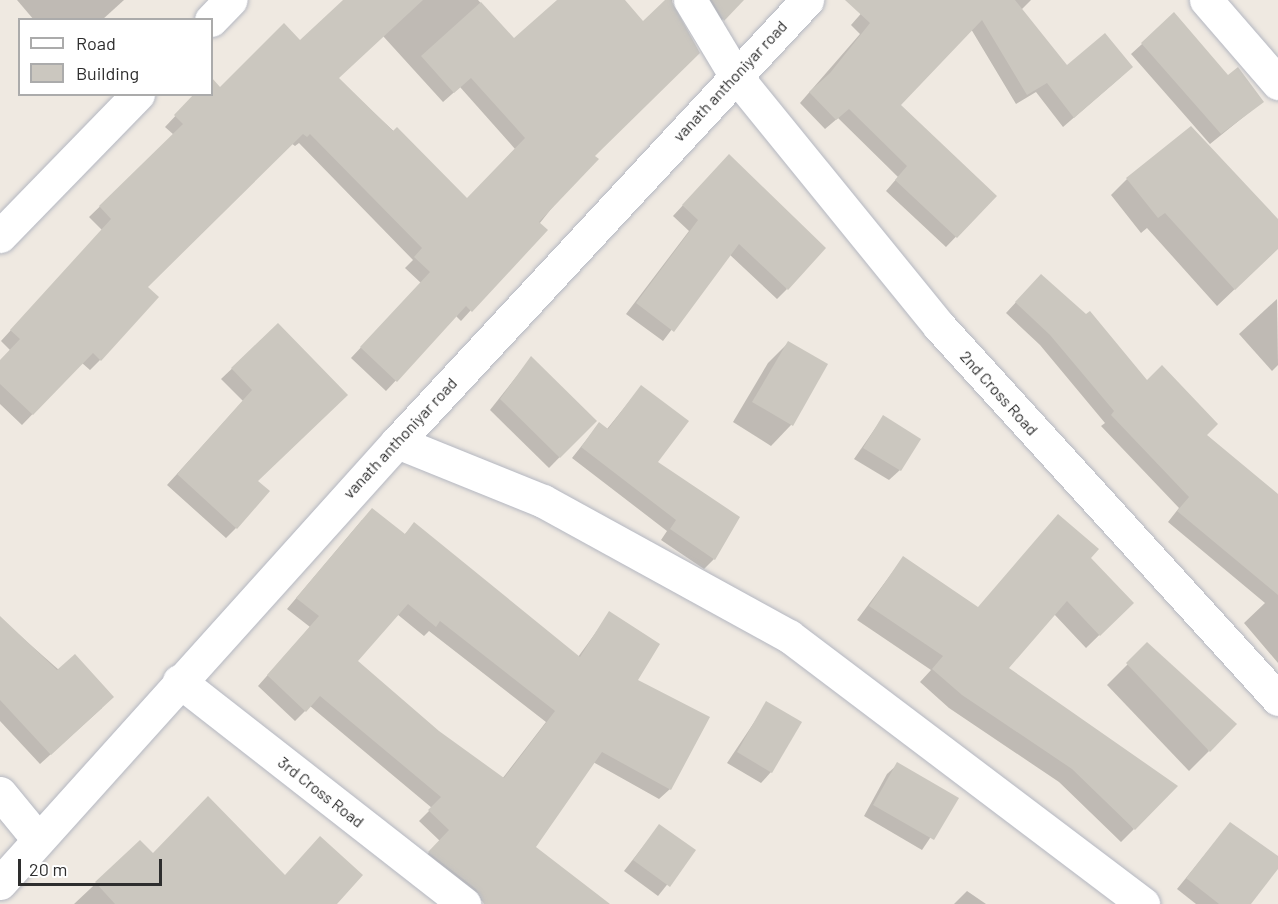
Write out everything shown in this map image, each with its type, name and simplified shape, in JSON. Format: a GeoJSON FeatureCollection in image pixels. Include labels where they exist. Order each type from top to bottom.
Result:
{"type":"FeatureCollection","features":[{"type":"Feature","properties":{"kind":"street"},"geometry":{"type":"LineString","coordinates":[[213,18],[230,0]]}},
{"type":"Feature","properties":{"kind":"street","name":"2nd Cross Road"},"geometry":{"type":"LineString","coordinates":[[690,0],[735,75],[939,326],[1278,699]]}},
{"type":"Feature","properties":{"kind":"street","name":"vanath anthoniyar road"},"geometry":{"type":"LineString","coordinates":[[0,883],[37,838],[397,442],[807,0]]}},
{"type":"Feature","properties":{"kind":"street"},"geometry":{"type":"LineString","coordinates":[[1206,0],[1278,83]]}},
{"type":"Feature","properties":{"kind":"street"},"geometry":{"type":"LineString","coordinates":[[0,236],[136,96]]}},
{"type":"Feature","properties":{"kind":"street"},"geometry":{"type":"LineString","coordinates":[[397,442],[543,501],[789,636],[1143,904]]}},
{"type":"Feature","properties":{"kind":"street","name":"3rd Cross Road"},"geometry":{"type":"LineString","coordinates":[[179,681],[464,904]]}},
{"type":"Feature","properties":{"kind":"street"},"geometry":{"type":"LineString","coordinates":[[0,793],[37,838]]}},
{"type":"Feature","properties":{"kind":"building"},"geometry":{"type":"Polygon","coordinates":[[[343,0],[423,0],[339,78],[393,131],[397,127],[467,198],[525,138],[471,78],[454,93],[421,56],[481,2],[514,38],[557,0],[625,0],[643,21],[665,0],[671,0],[700,53],[595,156],[599,159],[539,222],[548,230],[472,312],[466,306],[397,382],[360,347],[430,272],[414,257],[422,248],[310,134],[307,137],[303,134],[148,287],[159,297],[101,361],[93,353],[33,415],[0,384],[0,360],[20,339],[10,330],[111,219],[99,206],[183,124],[174,115],[192,96],[213,96],[213,79],[220,87],[284,23],[300,40],[343,0]]]}},
{"type":"Feature","properties":{"kind":"building"},"geometry":{"type":"Polygon","coordinates":[[[712,0],[744,0],[724,21],[712,0]]]}},
{"type":"Feature","properties":{"kind":"building"},"geometry":{"type":"Polygon","coordinates":[[[845,0],[1015,0],[1067,65],[1105,33],[1133,67],[1074,118],[1047,83],[1027,95],[982,20],[901,105],[997,196],[957,238],[895,180],[907,166],[849,109],[836,120],[809,92],[830,73],[870,23],[845,0]]]}},
{"type":"Feature","properties":{"kind":"building"},"geometry":{"type":"Polygon","coordinates":[[[1174,12],[1228,75],[1238,67],[1264,102],[1221,134],[1141,43],[1174,12]]]}},
{"type":"Feature","properties":{"kind":"building"},"geometry":{"type":"Polygon","coordinates":[[[1191,126],[1278,219],[1278,249],[1235,290],[1165,213],[1158,218],[1126,178],[1191,126]]]}},
{"type":"Feature","properties":{"kind":"building"},"geometry":{"type":"Polygon","coordinates":[[[729,154],[826,248],[788,290],[739,244],[674,332],[636,303],[698,220],[682,205],[729,154]]]}},
{"type":"Feature","properties":{"kind":"building"},"geometry":{"type":"Polygon","coordinates":[[[1041,274],[1086,314],[1090,311],[1147,380],[1162,365],[1218,424],[1207,435],[1278,494],[1278,595],[1177,511],[1189,497],[1111,415],[1114,411],[1050,335],[1015,302],[1041,274]]]}},
{"type":"Feature","properties":{"kind":"building"},"geometry":{"type":"Polygon","coordinates":[[[278,323],[348,395],[258,481],[270,491],[237,529],[177,474],[252,390],[231,368],[278,323]]]}},
{"type":"Feature","properties":{"kind":"building"},"geometry":{"type":"Polygon","coordinates":[[[788,341],[828,364],[793,426],[752,402],[788,341]]]}},
{"type":"Feature","properties":{"kind":"building"},"geometry":{"type":"Polygon","coordinates":[[[531,356],[597,421],[560,458],[500,399],[531,356]]]}},
{"type":"Feature","properties":{"kind":"building"},"geometry":{"type":"Polygon","coordinates":[[[641,385],[689,421],[658,462],[740,517],[715,560],[670,529],[676,520],[581,447],[599,422],[608,429],[641,385]]]}},
{"type":"Feature","properties":{"kind":"building"},"geometry":{"type":"Polygon","coordinates":[[[883,415],[921,439],[901,471],[863,448],[883,415]]]}},
{"type":"Feature","properties":{"kind":"building"},"geometry":{"type":"Polygon","coordinates":[[[372,508],[405,534],[414,522],[580,657],[609,611],[660,644],[638,680],[710,717],[671,790],[602,752],[536,847],[610,904],[484,904],[476,889],[428,852],[449,830],[428,810],[441,797],[320,696],[306,712],[267,675],[319,616],[296,598],[372,508]],[[408,604],[358,661],[439,731],[504,778],[555,711],[440,621],[436,627],[408,604]]]}},
{"type":"Feature","properties":{"kind":"building"},"geometry":{"type":"Polygon","coordinates":[[[1058,514],[1099,549],[1091,558],[1134,603],[1100,636],[1067,601],[1009,668],[1178,786],[1135,830],[1072,769],[962,695],[932,669],[943,656],[869,606],[903,556],[978,607],[1058,514]]]}},
{"type":"Feature","properties":{"kind":"building"},"geometry":{"type":"Polygon","coordinates":[[[0,616],[57,670],[75,654],[114,697],[51,755],[0,700],[0,616]]]}},
{"type":"Feature","properties":{"kind":"building"},"geometry":{"type":"Polygon","coordinates":[[[1147,642],[1237,724],[1210,752],[1126,663],[1147,642]]]}},
{"type":"Feature","properties":{"kind":"building"},"geometry":{"type":"Polygon","coordinates":[[[766,701],[802,722],[772,773],[737,752],[766,701]]]}},
{"type":"Feature","properties":{"kind":"building"},"geometry":{"type":"Polygon","coordinates":[[[897,762],[959,798],[934,840],[873,805],[897,762]]]}},
{"type":"Feature","properties":{"kind":"building"},"geometry":{"type":"Polygon","coordinates":[[[208,796],[285,875],[320,836],[363,875],[337,904],[115,904],[95,882],[140,840],[153,853],[208,796]]]}},
{"type":"Feature","properties":{"kind":"building"},"geometry":{"type":"Polygon","coordinates":[[[1230,822],[1278,856],[1278,869],[1251,904],[1219,904],[1186,878],[1230,822]]]}},
{"type":"Feature","properties":{"kind":"building"},"geometry":{"type":"Polygon","coordinates":[[[659,824],[696,850],[670,887],[633,860],[659,824]]]}}]}
